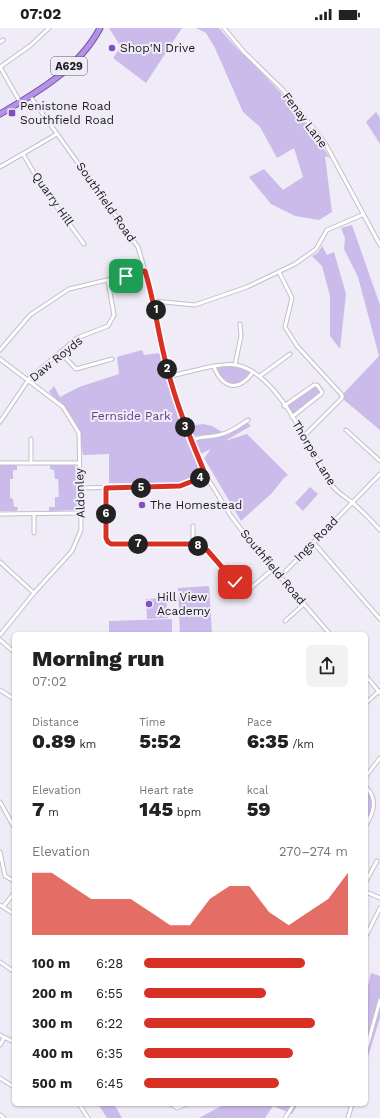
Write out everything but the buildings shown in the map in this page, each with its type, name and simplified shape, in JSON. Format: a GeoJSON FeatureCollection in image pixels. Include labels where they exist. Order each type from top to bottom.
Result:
{"type":"FeatureCollection","features":[{"type":"Feature","properties":{"kind":"highway","name":"A629"},"geometry":{"type":"LineString","coordinates":[[0,114],[50,84],[90,44],[100,28]]}},
{"type":"Feature","properties":{"kind":"street"},"geometry":{"type":"LineString","coordinates":[[20,102],[0,67],[32,45],[49,28]]}},
{"type":"Feature","properties":{"kind":"street","name":"Fenay Lane"},"geometry":{"type":"LineString","coordinates":[[224,28],[244,52],[283,90],[325,143],[362,215],[380,245]]}},
{"type":"Feature","properties":{"kind":"street","name":"Southfield Road"},"geometry":{"type":"LineString","coordinates":[[30,96],[136,244],[154,301],[170,376],[190,441],[206,476],[231,516],[273,569],[326,630]]}},
{"type":"Feature","properties":{"kind":"street"},"geometry":{"type":"LineString","coordinates":[[0,168],[57,134]]}},
{"type":"Feature","properties":{"kind":"street","name":"Quarry Hill"},"geometry":{"type":"LineString","coordinates":[[23,154],[43,188],[84,244]]}},
{"type":"Feature","properties":{"kind":"street"},"geometry":{"type":"LineString","coordinates":[[154,301],[195,305],[247,287],[295,264],[316,249],[327,230],[362,215]]}},
{"type":"Feature","properties":{"kind":"street"},"geometry":{"type":"LineString","coordinates":[[0,350],[30,314],[69,289],[108,281],[145,271]]}},
{"type":"Feature","properties":{"kind":"street"},"geometry":{"type":"LineString","coordinates":[[279,272],[292,298],[285,327],[297,346],[342,395],[339,402],[305,435]]}},
{"type":"Feature","properties":{"kind":"street","name":"Daw Royds"},"geometry":{"type":"LineString","coordinates":[[0,422],[29,379],[77,338],[108,326],[114,315],[108,281]]}},
{"type":"Feature","properties":{"kind":"street"},"geometry":{"type":"LineString","coordinates":[[235,365],[241,336],[240,324]]}},
{"type":"Feature","properties":{"kind":"street"},"geometry":{"type":"LineString","coordinates":[[60,352],[76,369],[112,359]]}},
{"type":"Feature","properties":{"kind":"street"},"geometry":{"type":"LineString","coordinates":[[260,376],[290,354]]}},
{"type":"Feature","properties":{"kind":"street","name":"Aldonley"},"geometry":{"type":"LineString","coordinates":[[0,358],[29,379],[63,407],[70,415],[79,433],[81,513],[81,530],[72,551],[34,593],[0,635]]}},
{"type":"Feature","properties":{"kind":"street","name":"Thorpe Lane"},"geometry":{"type":"LineString","coordinates":[[170,376],[214,367],[235,365],[260,376],[305,435],[332,486],[353,502],[380,530]]}},
{"type":"Feature","properties":{"kind":"street"},"geometry":{"type":"LineString","coordinates":[[214,367],[220,378],[233,386],[243,384],[253,372]]}},
{"type":"Feature","properties":{"kind":"street"},"geometry":{"type":"LineString","coordinates":[[284,406],[314,385],[317,385],[322,392],[321,394],[292,417]]}},
{"type":"Feature","properties":{"kind":"street"},"geometry":{"type":"LineString","coordinates":[[190,441],[198,436],[225,434],[248,420]]}},
{"type":"Feature","properties":{"kind":"street"},"geometry":{"type":"LineString","coordinates":[[346,430],[380,461]]}},
{"type":"Feature","properties":{"kind":"street"},"geometry":{"type":"LineString","coordinates":[[31,438],[31,463]]}},
{"type":"Feature","properties":{"kind":"street"},"geometry":{"type":"LineString","coordinates":[[0,463],[79,463]]}},
{"type":"Feature","properties":{"kind":"street","name":"Ings Road"},"geometry":{"type":"LineString","coordinates":[[280,577],[380,474]]}},
{"type":"Feature","properties":{"kind":"street"},"geometry":{"type":"LineString","coordinates":[[80,488],[180,486],[206,476]]}},
{"type":"Feature","properties":{"kind":"street"},"geometry":{"type":"LineString","coordinates":[[106,488],[108,542],[111,544],[193,544],[207,550],[245,593],[273,569]]}},
{"type":"Feature","properties":{"kind":"street"},"geometry":{"type":"LineString","coordinates":[[0,514],[81,513]]}},
{"type":"Feature","properties":{"kind":"street"},"geometry":{"type":"LineString","coordinates":[[34,514],[34,533]]}},
{"type":"Feature","properties":{"kind":"street"},"geometry":{"type":"LineString","coordinates":[[193,526],[193,544]]}},
{"type":"Feature","properties":{"kind":"street"},"geometry":{"type":"LineString","coordinates":[[313,542],[380,619]]}},
{"type":"Feature","properties":{"kind":"street"},"geometry":{"type":"LineString","coordinates":[[0,562],[34,593]]}},
{"type":"Feature","properties":{"kind":"street"},"geometry":{"type":"LineString","coordinates":[[285,621],[304,604]]}},
{"type":"Feature","properties":{"kind":"street"},"geometry":{"type":"LineString","coordinates":[[0,640],[12,650]]}},
{"type":"Feature","properties":{"kind":"street"},"geometry":{"type":"LineString","coordinates":[[368,678],[379,692],[368,701]]}},
{"type":"Feature","properties":{"kind":"street"},"geometry":{"type":"LineString","coordinates":[[0,690],[12,698]]}},
{"type":"Feature","properties":{"kind":"street"},"geometry":{"type":"LineString","coordinates":[[368,773],[380,758]]}},
{"type":"Feature","properties":{"kind":"street"},"geometry":{"type":"LineString","coordinates":[[368,789],[374,800],[373,809],[368,820]]}},
{"type":"Feature","properties":{"kind":"street"},"geometry":{"type":"LineString","coordinates":[[0,802],[12,823]]}},
{"type":"Feature","properties":{"kind":"street"},"geometry":{"type":"LineString","coordinates":[[0,852],[5,876],[12,880]]}},
{"type":"Feature","properties":{"kind":"street"},"geometry":{"type":"LineString","coordinates":[[368,877],[377,861]]}},
{"type":"Feature","properties":{"kind":"street"},"geometry":{"type":"LineString","coordinates":[[368,893],[380,898]]}},
{"type":"Feature","properties":{"kind":"street"},"geometry":{"type":"LineString","coordinates":[[12,896],[2,906],[12,913]]}},
{"type":"Feature","properties":{"kind":"street"},"geometry":{"type":"LineString","coordinates":[[368,932],[380,908]]}},
{"type":"Feature","properties":{"kind":"street"},"geometry":{"type":"LineString","coordinates":[[0,962],[12,971]]}},
{"type":"Feature","properties":{"kind":"street"},"geometry":{"type":"LineString","coordinates":[[368,1043],[380,1000]]}},
{"type":"Feature","properties":{"kind":"street"},"geometry":{"type":"LineString","coordinates":[[0,1035],[12,1041]]}},
{"type":"Feature","properties":{"kind":"street"},"geometry":{"type":"LineString","coordinates":[[0,1045],[4,1038]]}},
{"type":"Feature","properties":{"kind":"street"},"geometry":{"type":"LineString","coordinates":[[0,1078],[12,1086]]}},
{"type":"Feature","properties":{"kind":"street"},"geometry":{"type":"LineString","coordinates":[[80,1106],[88,1118]]}},
{"type":"Feature","properties":{"kind":"street"},"geometry":{"type":"LineString","coordinates":[[286,1118],[293,1106]]}},
{"type":"Feature","properties":{"kind":"street"},"geometry":{"type":"LineString","coordinates":[[348,1118],[351,1106]]}},
{"type":"Feature","properties":{"kind":"street"},"geometry":{"type":"LineString","coordinates":[[0,1115],[4,1118]]}},
{"type":"Feature","properties":{"kind":"green space"},"geometry":{"type":"Polygon","coordinates":[[[109,28],[182,28],[146,83],[113,58],[121,47],[109,28]]]}},
{"type":"Feature","properties":{"kind":"green space"},"geometry":{"type":"Polygon","coordinates":[[[196,28],[219,28],[280,92],[300,116],[330,158],[325,156],[332,212],[319,220],[295,216],[271,204],[249,177],[264,169],[283,190],[303,177],[294,148],[277,158],[260,127],[243,112],[215,48],[206,33],[196,28]]]}},
{"type":"Feature","properties":{"kind":"green space"},"geometry":{"type":"Polygon","coordinates":[[[376,112],[380,118],[380,144],[366,122],[376,112]]]}},
{"type":"Feature","properties":{"kind":"green space"},"geometry":{"type":"Polygon","coordinates":[[[352,225],[380,305],[380,430],[344,400],[344,393],[379,356],[358,277],[344,249],[345,238],[341,228],[352,225]]]}},
{"type":"Feature","properties":{"kind":"green space"},"geometry":{"type":"Polygon","coordinates":[[[322,246],[327,255],[334,252],[346,294],[340,349],[330,336],[330,296],[322,266],[312,256],[318,253],[322,246]]]}},
{"type":"Feature","properties":{"kind":"green space","name":"Fernside Park"},"geometry":{"type":"Polygon","coordinates":[[[142,350],[144,355],[160,353],[187,442],[201,472],[179,483],[109,483],[109,454],[83,455],[79,434],[73,419],[64,406],[49,392],[54,386],[60,397],[79,387],[119,374],[117,357],[142,350]]]}},
{"type":"Feature","properties":{"kind":"green space"},"geometry":{"type":"Polygon","coordinates":[[[235,365],[253,372],[244,383],[237,385],[223,382],[214,367],[235,365]]]}},
{"type":"Feature","properties":{"kind":"green space"},"geometry":{"type":"Polygon","coordinates":[[[317,385],[322,392],[292,417],[284,406],[317,385]]]}},
{"type":"Feature","properties":{"kind":"green space"},"geometry":{"type":"Polygon","coordinates":[[[248,423],[251,426],[225,441],[247,434],[288,475],[272,493],[241,521],[204,458],[211,449],[201,454],[195,442],[199,438],[224,436],[248,423]]]}},
{"type":"Feature","properties":{"kind":"green space"},"geometry":{"type":"Polygon","coordinates":[[[203,424],[212,426],[224,433],[193,436],[189,426],[203,424]]]}},
{"type":"Feature","properties":{"kind":"green space"},"geometry":{"type":"Polygon","coordinates":[[[0,465],[17,465],[17,470],[13,470],[13,479],[10,479],[10,498],[13,499],[14,507],[18,507],[17,511],[0,511],[0,465]]]}},
{"type":"Feature","properties":{"kind":"green space"},"geometry":{"type":"Polygon","coordinates":[[[50,465],[74,465],[76,467],[77,508],[74,510],[49,511],[49,507],[55,507],[55,497],[59,497],[58,479],[55,479],[54,470],[50,469],[50,465]]]}},
{"type":"Feature","properties":{"kind":"green space"},"geometry":{"type":"Polygon","coordinates":[[[310,487],[318,494],[303,511],[295,503],[310,487]]]}},
{"type":"Feature","properties":{"kind":"green space"},"geometry":{"type":"Polygon","coordinates":[[[209,586],[212,632],[180,632],[178,588],[209,586]]]}},
{"type":"Feature","properties":{"kind":"green space"},"geometry":{"type":"Polygon","coordinates":[[[166,598],[168,618],[147,619],[146,599],[166,598]]]}},
{"type":"Feature","properties":{"kind":"green space"},"geometry":{"type":"Polygon","coordinates":[[[172,619],[172,632],[109,632],[109,621],[172,619]]]}},
{"type":"Feature","properties":{"kind":"green space"},"geometry":{"type":"Polygon","coordinates":[[[368,790],[373,801],[368,820],[368,790]]]}},
{"type":"Feature","properties":{"kind":"green space"},"geometry":{"type":"Polygon","coordinates":[[[371,973],[380,976],[380,1018],[368,1057],[368,986],[371,973]]]}},
{"type":"Feature","properties":{"kind":"green space"},"geometry":{"type":"Polygon","coordinates":[[[99,1106],[115,1106],[122,1118],[107,1118],[99,1106]]]}},
{"type":"Feature","properties":{"kind":"green space"},"geometry":{"type":"Polygon","coordinates":[[[221,1106],[273,1106],[265,1118],[199,1118],[221,1106]]]}},
{"type":"Feature","properties":{"kind":"green space"},"geometry":{"type":"Polygon","coordinates":[[[273,1106],[297,1106],[292,1114],[273,1106]]]}},
{"type":"Feature","properties":{"kind":"place","name":"Shop'N Drive"},"geometry":{"type":"Point","coordinates":[112,48]}},
{"type":"Feature","properties":{"kind":"place","name":"Penistone Road Southfield Road"},"geometry":{"type":"Point","coordinates":[12,113]}},
{"type":"Feature","properties":{"kind":"place","name":"The Homestead"},"geometry":{"type":"Point","coordinates":[142,505]}},
{"type":"Feature","properties":{"kind":"place","name":"Hill View Academy"},"geometry":{"type":"Point","coordinates":[149,604]}},
{"type":"Feature","properties":{"kind":"route"},"geometry":{"type":"LineString","coordinates":[[126,276],[145,271],[154,301],[167,367],[188,434],[206,476],[180,486],[106,488],[106,538],[111,544],[193,544],[207,550],[235,582]]}}]}
